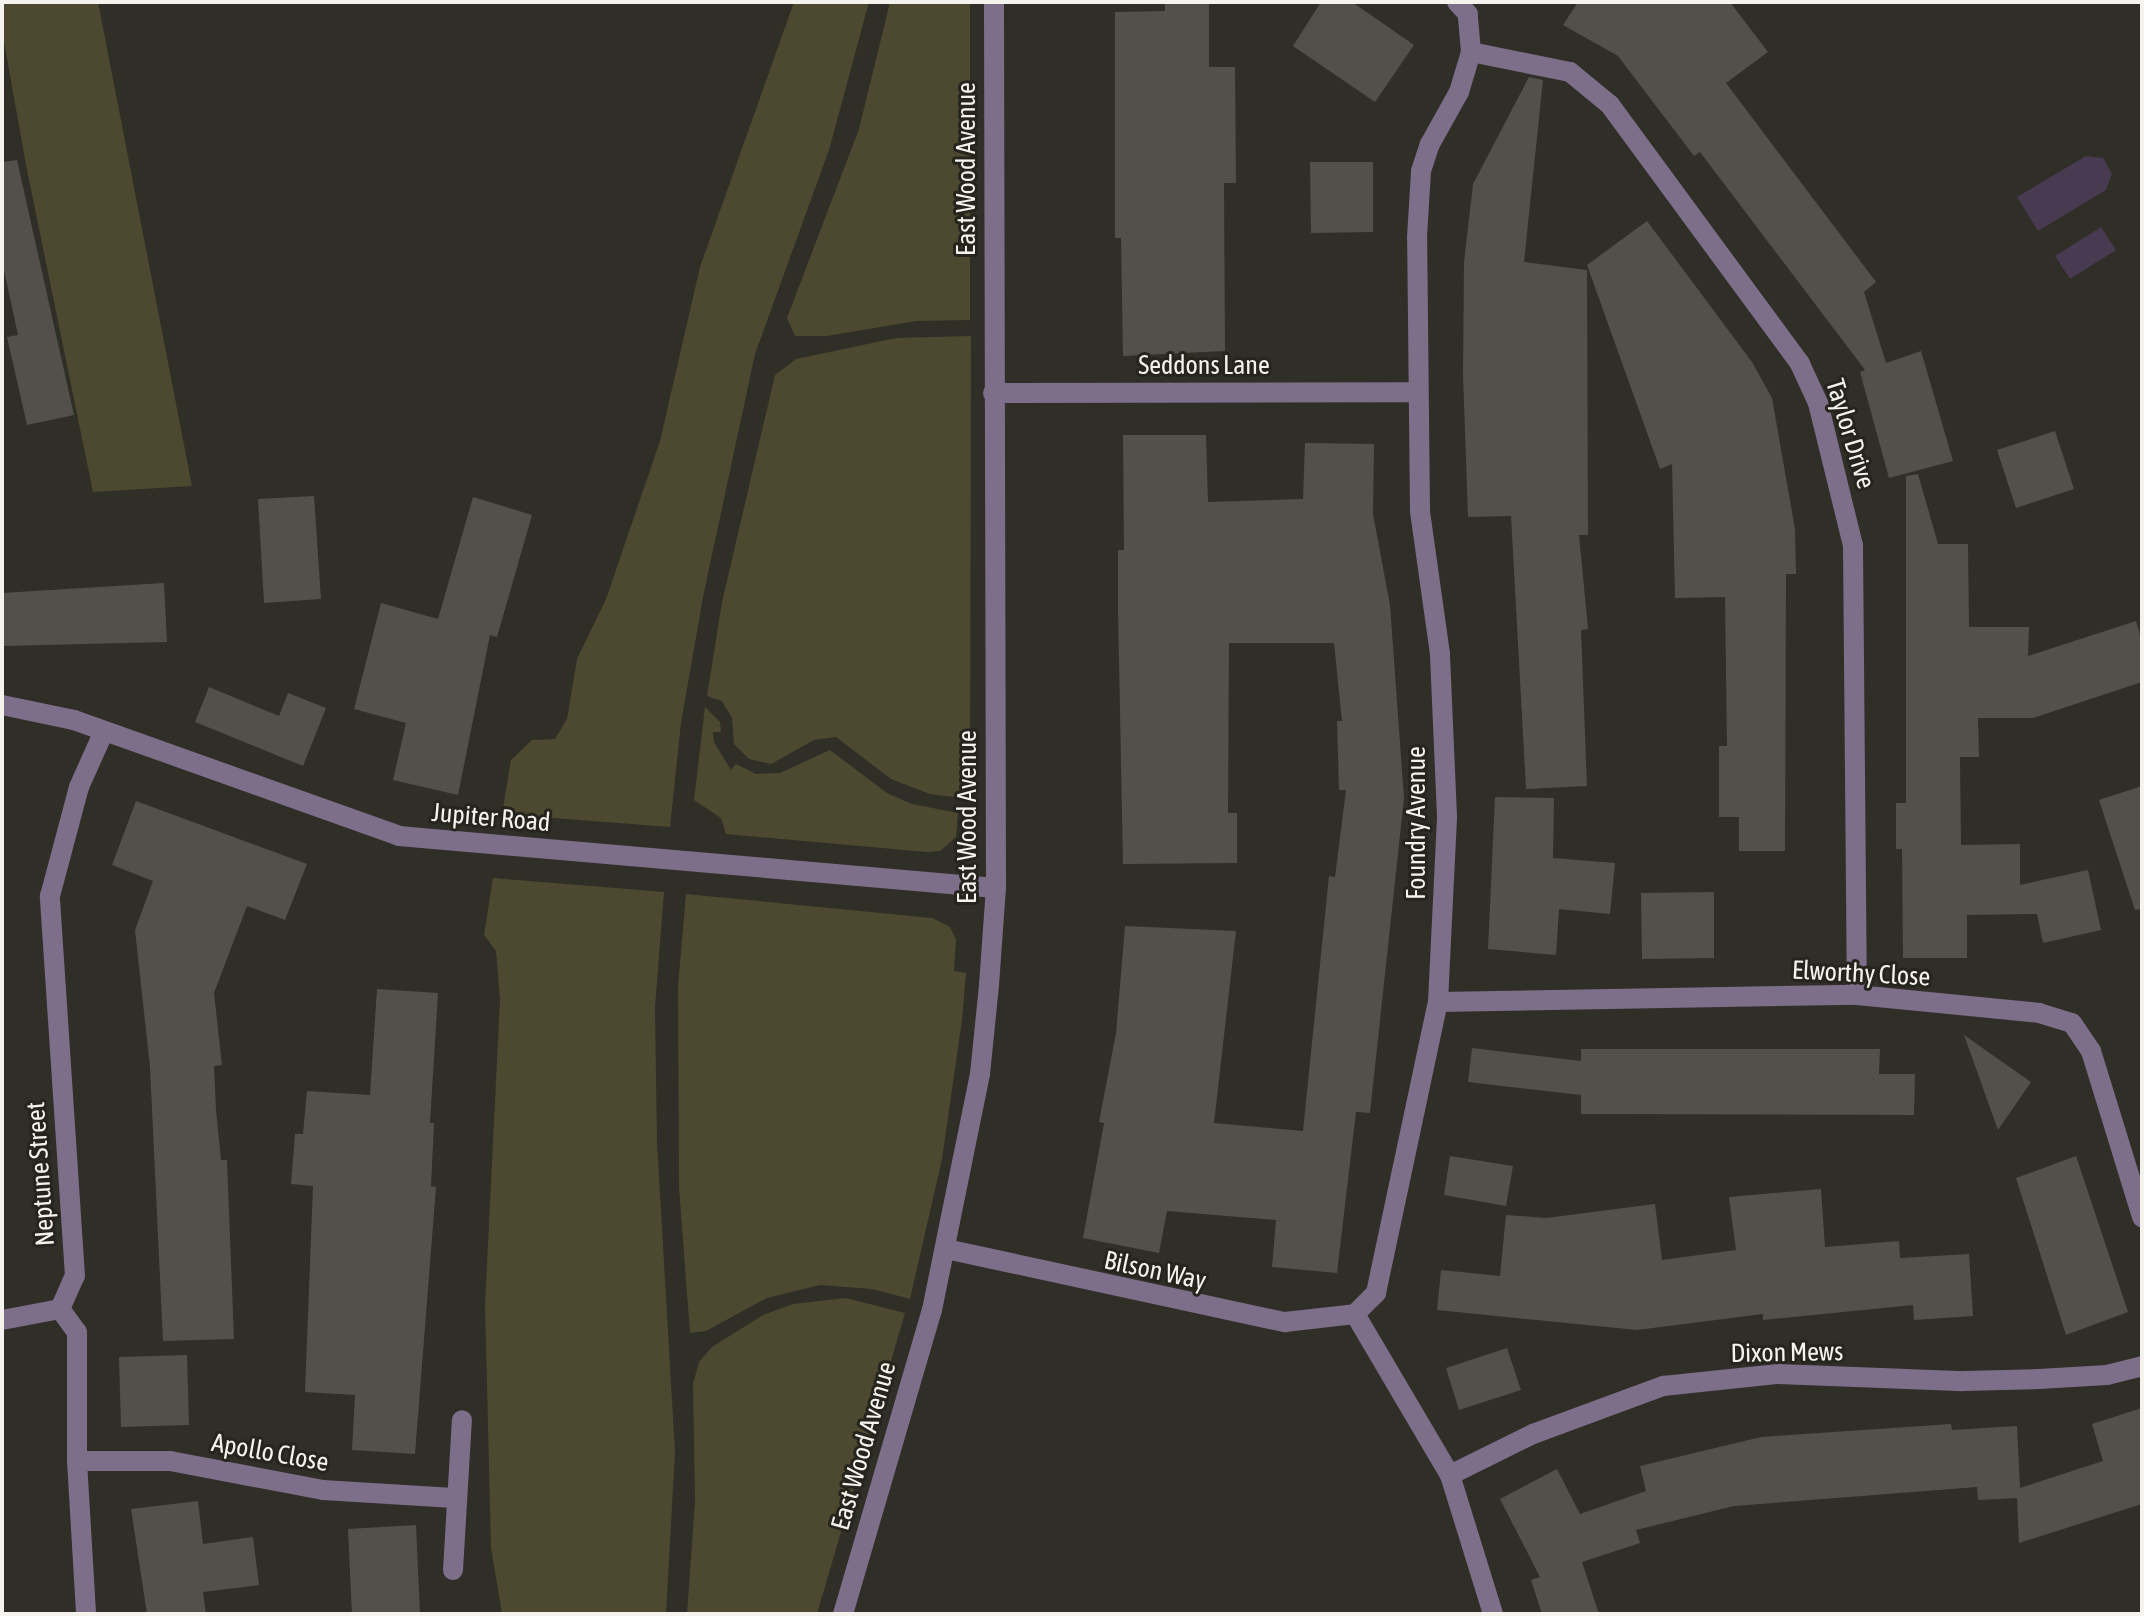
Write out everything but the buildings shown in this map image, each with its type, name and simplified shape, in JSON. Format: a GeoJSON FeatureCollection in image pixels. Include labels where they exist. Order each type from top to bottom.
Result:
{"type":"FeatureCollection","features":[{"type":"Feature","properties":{"kind":"street","name":"East Wood Avenue"},"geometry":{"type":"LineString","coordinates":[[843,1614],[946,1249],[980,1074],[996,888],[994,2]]}},
{"type":"Feature","properties":{"kind":"street","name":"Foundry Avenue"},"geometry":{"type":"LineString","coordinates":[[1355,1314],[1376,1293],[1438,1002],[1447,816],[1440,654],[1420,511],[1416,392],[1421,171],[1471,52],[1468,14],[1457,2]]}},
{"type":"Feature","properties":{"kind":"street","name":"Taylor Drive"},"geometry":{"type":"LineString","coordinates":[[1471,52],[1561,68],[1585,80],[1610,105],[1783,340],[1818,403],[1854,559],[1857,995]]}},
{"type":"Feature","properties":{"kind":"street","name":"Seddons Lane"},"geometry":{"type":"LineString","coordinates":[[993,393],[1416,392]]}},
{"type":"Feature","properties":{"kind":"street","name":"Jupiter Road"},"geometry":{"type":"LineString","coordinates":[[2,705],[104,731],[399,836],[996,888]]}},
{"type":"Feature","properties":{"kind":"street","name":"Neptune Street"},"geometry":{"type":"LineString","coordinates":[[60,1309],[75,1276],[50,896],[79,787],[104,731]]}},
{"type":"Feature","properties":{"kind":"street","name":"Elworthy Close"},"geometry":{"type":"LineString","coordinates":[[1438,1002],[1857,995],[2039,1013],[2072,1023],[2091,1051],[2142,1217]]}},
{"type":"Feature","properties":{"kind":"street","name":"Bilson Way"},"geometry":{"type":"LineString","coordinates":[[946,1249],[1285,1322],[1355,1314]]}},
{"type":"Feature","properties":{"kind":"street"},"geometry":{"type":"LineString","coordinates":[[2,1320],[60,1309],[77,1332],[77,1461],[86,1614]]}},
{"type":"Feature","properties":{"kind":"street"},"geometry":{"type":"LineString","coordinates":[[1355,1314],[1450,1475],[1493,1614]]}},
{"type":"Feature","properties":{"kind":"street","name":"Dixon Mews"},"geometry":{"type":"LineString","coordinates":[[1450,1475],[1533,1434],[1663,1386],[1778,1374],[1964,1381],[2039,1379],[2107,1375],[2142,1366]]}},
{"type":"Feature","properties":{"kind":"street"},"geometry":{"type":"LineString","coordinates":[[453,1570],[454,1498],[462,1420]]}},
{"type":"Feature","properties":{"kind":"street","name":"Apollo Close"},"geometry":{"type":"LineString","coordinates":[[77,1461],[170,1461],[323,1490],[454,1498]]}},
{"type":"Feature","properties":{"kind":"shaded area"},"geometry":{"type":"Polygon","coordinates":[[[2,2],[98,2],[192,486],[93,492],[26,165],[2,30],[2,2]]]}},
{"type":"Feature","properties":{"kind":"shaded area"},"geometry":{"type":"Polygon","coordinates":[[[794,2],[869,2],[829,150],[755,354],[703,597],[681,723],[670,827],[502,814],[511,760],[532,740],[555,739],[567,719],[577,659],[606,599],[660,441],[700,267],[794,2]]]}},
{"type":"Feature","properties":{"kind":"shaded area"},"geometry":{"type":"Polygon","coordinates":[[[890,2],[970,2],[970,320],[916,321],[827,336],[795,336],[787,318],[859,129],[890,2]]]}},
{"type":"Feature","properties":{"kind":"shaded area"},"geometry":{"type":"Polygon","coordinates":[[[2086,156],[2103,158],[2112,174],[2106,190],[2038,231],[2017,197],[2086,156]]]}},
{"type":"Feature","properties":{"kind":"shaded area"},"geometry":{"type":"Polygon","coordinates":[[[2101,227],[2116,250],[2070,279],[2055,256],[2101,227]]]}},
{"type":"Feature","properties":{"kind":"shaded area"},"geometry":{"type":"Polygon","coordinates":[[[971,336],[970,799],[930,794],[891,779],[836,737],[814,740],[771,764],[749,759],[734,744],[732,718],[722,701],[707,696],[722,602],[775,375],[796,359],[896,338],[971,336]]]}},
{"type":"Feature","properties":{"kind":"shaded area"},"geometry":{"type":"Polygon","coordinates":[[[705,707],[720,722],[721,732],[713,732],[714,742],[731,770],[736,764],[756,774],[780,773],[830,750],[887,793],[912,804],[958,813],[956,837],[940,851],[927,852],[726,834],[721,818],[694,800],[705,707]]]}},
{"type":"Feature","properties":{"kind":"shaded area"},"geometry":{"type":"Polygon","coordinates":[[[493,878],[664,892],[655,1007],[657,1142],[675,1452],[666,1614],[502,1614],[491,1548],[485,1305],[500,999],[496,951],[484,935],[493,878]]]}},
{"type":"Feature","properties":{"kind":"shaded area"},"geometry":{"type":"Polygon","coordinates":[[[686,894],[932,918],[950,927],[956,940],[954,971],[966,973],[962,1020],[942,1159],[910,1299],[872,1289],[820,1285],[767,1298],[706,1331],[690,1333],[679,1187],[678,986],[686,894]]]}},
{"type":"Feature","properties":{"kind":"shaded area"},"geometry":{"type":"Polygon","coordinates":[[[846,1298],[905,1313],[817,1614],[687,1614],[695,1501],[693,1384],[699,1362],[712,1347],[763,1315],[793,1304],[846,1298]]]}}]}
